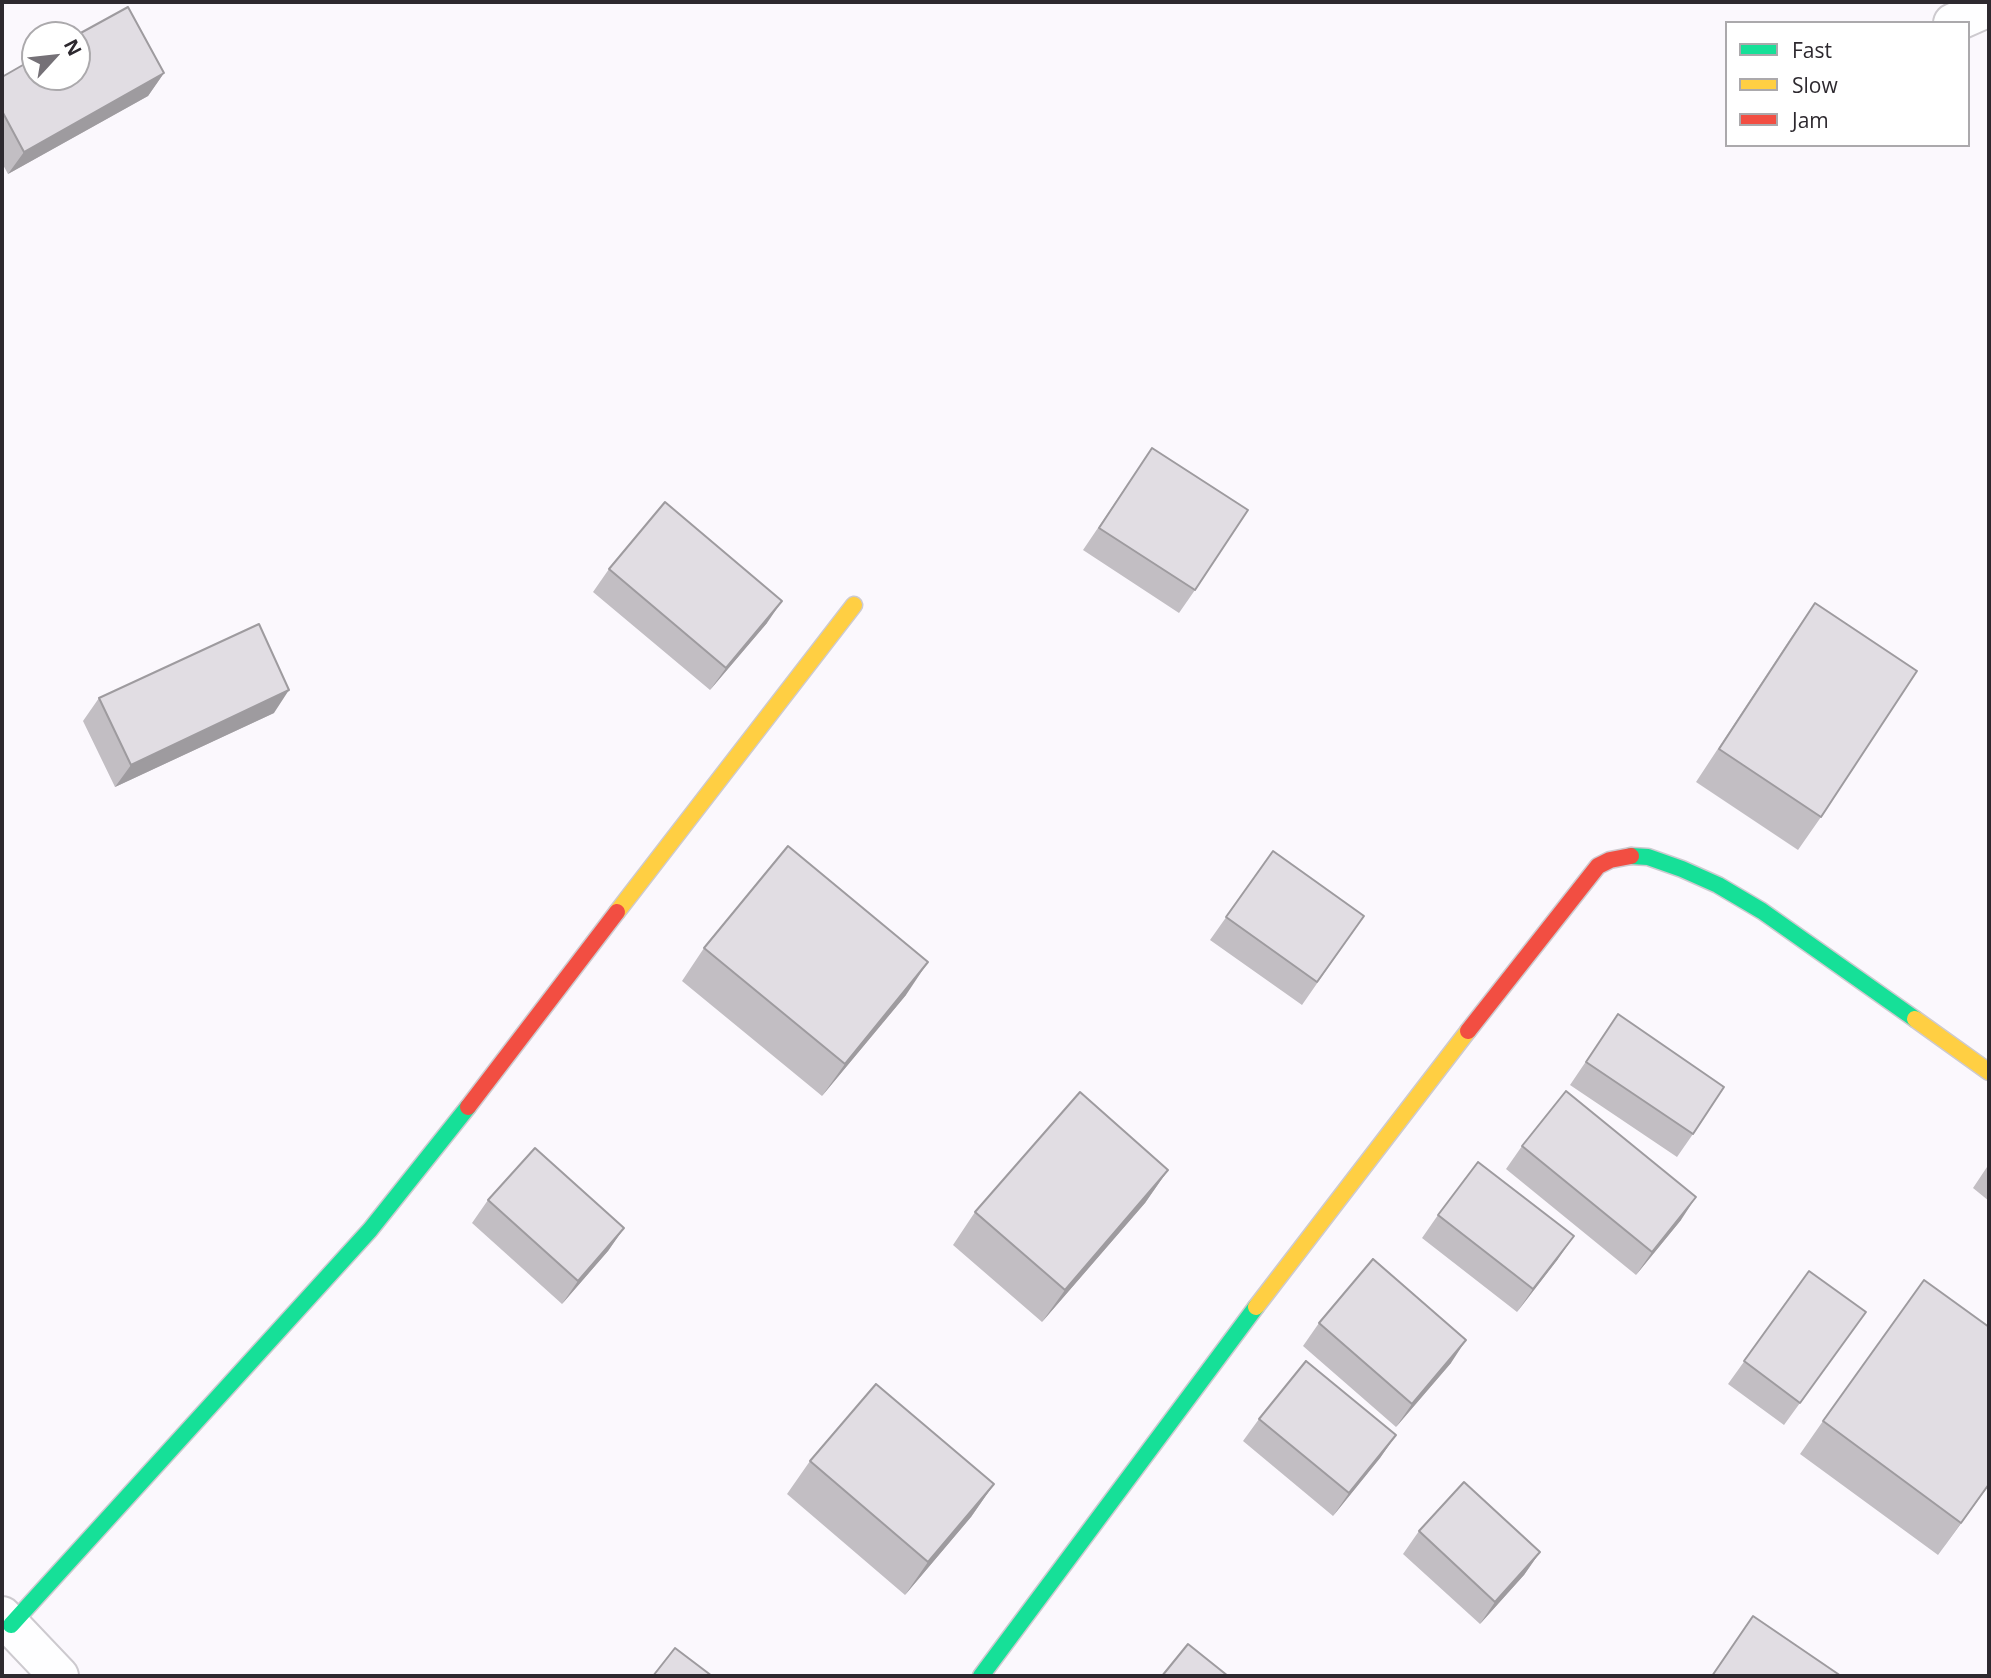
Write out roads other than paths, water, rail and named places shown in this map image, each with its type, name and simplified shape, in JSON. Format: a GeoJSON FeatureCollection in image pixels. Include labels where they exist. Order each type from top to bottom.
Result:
{"type":"FeatureCollection","features":[{"type":"Feature","properties":{"kind":"street"},"geometry":{"type":"LineString","coordinates":[[1958,21],[1989,7]]}},
{"type":"Feature","properties":{"kind":"street"},"geometry":{"type":"LineString","coordinates":[[59,1676],[6,1621],[370,1230],[429,1158],[854,605]]}},
{"type":"Feature","properties":{"kind":"street"},"geometry":{"type":"LineString","coordinates":[[981,1676],[1289,1262],[1598,866],[1627,856],[1648,858],[1718,885],[1762,911],[1989,1072]]}}]}
